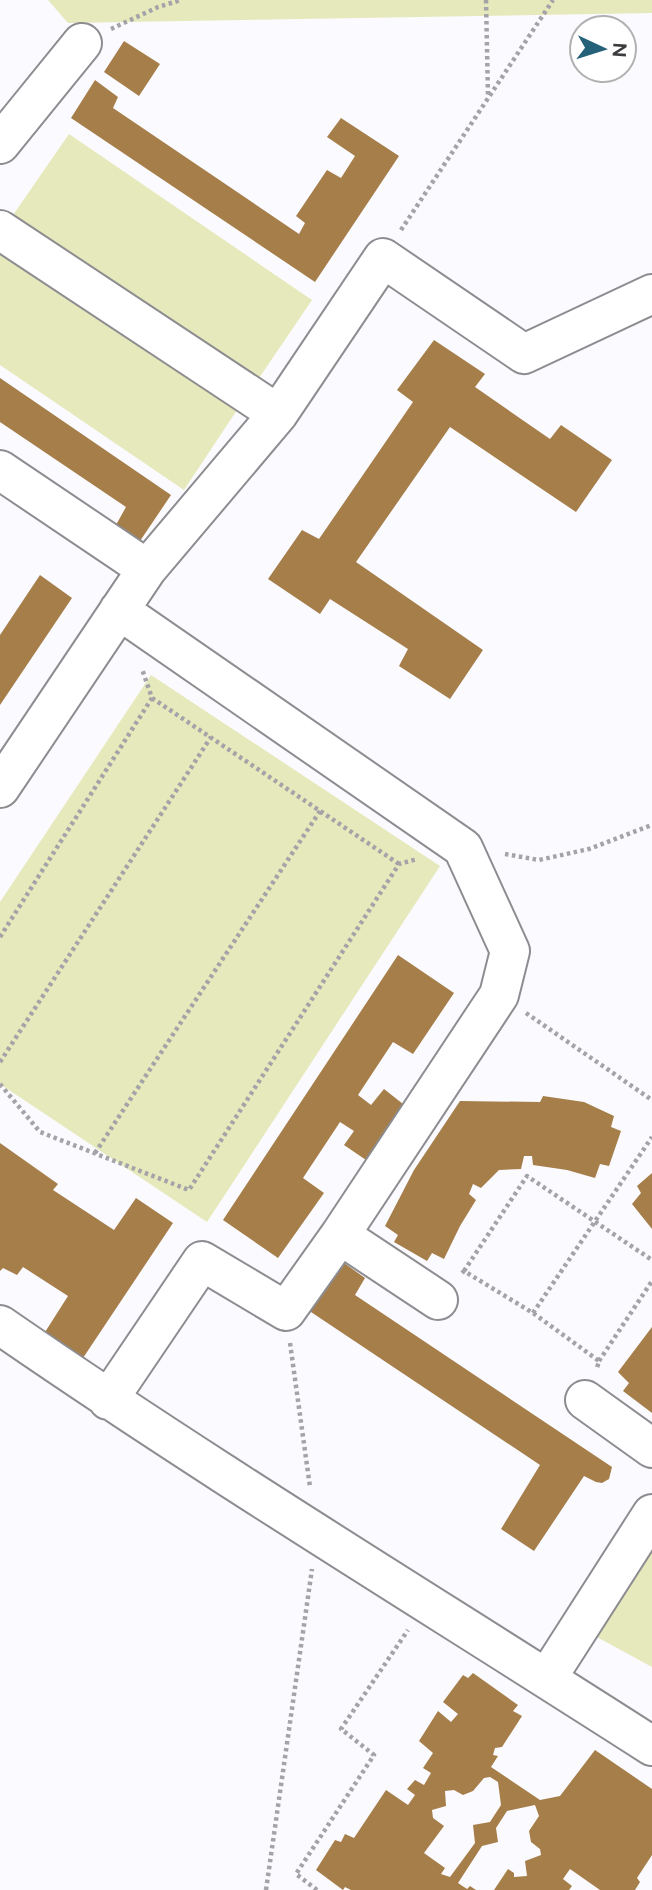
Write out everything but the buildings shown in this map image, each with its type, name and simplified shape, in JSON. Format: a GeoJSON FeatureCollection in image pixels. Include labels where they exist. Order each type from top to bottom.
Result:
{"type":"FeatureCollection","features":[{"type":"Feature","properties":{"kind":"lane"},"geometry":{"type":"LineString","coordinates":[[0,144],[82,43]]}},
{"type":"Feature","properties":{"kind":"lane"},"geometry":{"type":"LineString","coordinates":[[0,230],[278,414]]}},
{"type":"Feature","properties":{"kind":"lane"},"geometry":{"type":"LineString","coordinates":[[0,788],[147,569],[278,414],[383,258],[524,354],[652,293]]}},
{"type":"Feature","properties":{"kind":"lane"},"geometry":{"type":"LineString","coordinates":[[0,470],[147,569]]}},
{"type":"Feature","properties":{"kind":"lane"},"geometry":{"type":"LineString","coordinates":[[108,1400],[202,1261],[286,1311],[340,1236],[499,995],[510,951],[463,848],[119,610]]}},
{"type":"Feature","properties":{"kind":"lane"},"geometry":{"type":"LineString","coordinates":[[340,1236],[438,1300]]}},
{"type":"Feature","properties":{"kind":"lane"},"geometry":{"type":"LineString","coordinates":[[0,1325],[108,1400],[652,1746]]}},
{"type":"Feature","properties":{"kind":"lane"},"geometry":{"type":"LineString","coordinates":[[585,1400],[652,1448]]}},
{"type":"Feature","properties":{"kind":"lane"},"geometry":{"type":"LineString","coordinates":[[547,1678],[652,1514]]}},
{"type":"Feature","properties":{"kind":"path"},"geometry":{"type":"LineString","coordinates":[[82,43],[158,7],[181,0]]}},
{"type":"Feature","properties":{"kind":"path"},"geometry":{"type":"LineString","coordinates":[[486,0],[488,96]]}},
{"type":"Feature","properties":{"kind":"path"},"geometry":{"type":"LineString","coordinates":[[383,258],[553,0]]}},
{"type":"Feature","properties":{"kind":"path"},"geometry":{"type":"LineString","coordinates":[[138,660],[152,698],[399,864]]}},
{"type":"Feature","properties":{"kind":"path"},"geometry":{"type":"LineString","coordinates":[[0,937],[152,698]]}},
{"type":"Feature","properties":{"kind":"path"},"geometry":{"type":"LineString","coordinates":[[0,1062],[211,737]]}},
{"type":"Feature","properties":{"kind":"path"},"geometry":{"type":"LineString","coordinates":[[95,1153],[320,811]]}},
{"type":"Feature","properties":{"kind":"path"},"geometry":{"type":"LineString","coordinates":[[0,1084],[40,1132],[190,1190],[399,864],[463,848],[539,860],[589,849],[652,825]]}},
{"type":"Feature","properties":{"kind":"path"},"geometry":{"type":"LineString","coordinates":[[499,995],[652,1100]]}},
{"type":"Feature","properties":{"kind":"path"},"geometry":{"type":"LineString","coordinates":[[533,1313],[652,1137]]}},
{"type":"Feature","properties":{"kind":"path"},"geometry":{"type":"LineString","coordinates":[[438,1300],[464,1271],[527,1176],[652,1260]]}},
{"type":"Feature","properties":{"kind":"path"},"geometry":{"type":"LineString","coordinates":[[464,1271],[533,1313],[599,1361]]}},
{"type":"Feature","properties":{"kind":"path"},"geometry":{"type":"LineString","coordinates":[[585,1400],[599,1361],[652,1281]]}},
{"type":"Feature","properties":{"kind":"path"},"geometry":{"type":"LineString","coordinates":[[266,1890],[317,1534],[286,1311]]}},
{"type":"Feature","properties":{"kind":"path"},"geometry":{"type":"LineString","coordinates":[[317,1890],[296,1874],[374,1755],[341,1729],[426,1603]]}},
{"type":"Feature","properties":{"kind":"green space"},"geometry":{"type":"Polygon","coordinates":[[[48,0],[652,0],[652,13],[68,23],[48,0]]]}},
{"type":"Feature","properties":{"kind":"green space"},"geometry":{"type":"Polygon","coordinates":[[[69,134],[312,300],[255,384],[11,218],[69,134]]]}},
{"type":"Feature","properties":{"kind":"green space"},"geometry":{"type":"Polygon","coordinates":[[[0,249],[237,410],[184,490],[0,365],[0,249]]]}},
{"type":"Feature","properties":{"kind":"green space"},"geometry":{"type":"Polygon","coordinates":[[[151,675],[440,866],[207,1222],[0,1084],[0,902],[151,675]]]}},
{"type":"Feature","properties":{"kind":"green space"},"geometry":{"type":"Polygon","coordinates":[[[652,1541],[652,1667],[595,1636],[652,1541]]]}}]}
